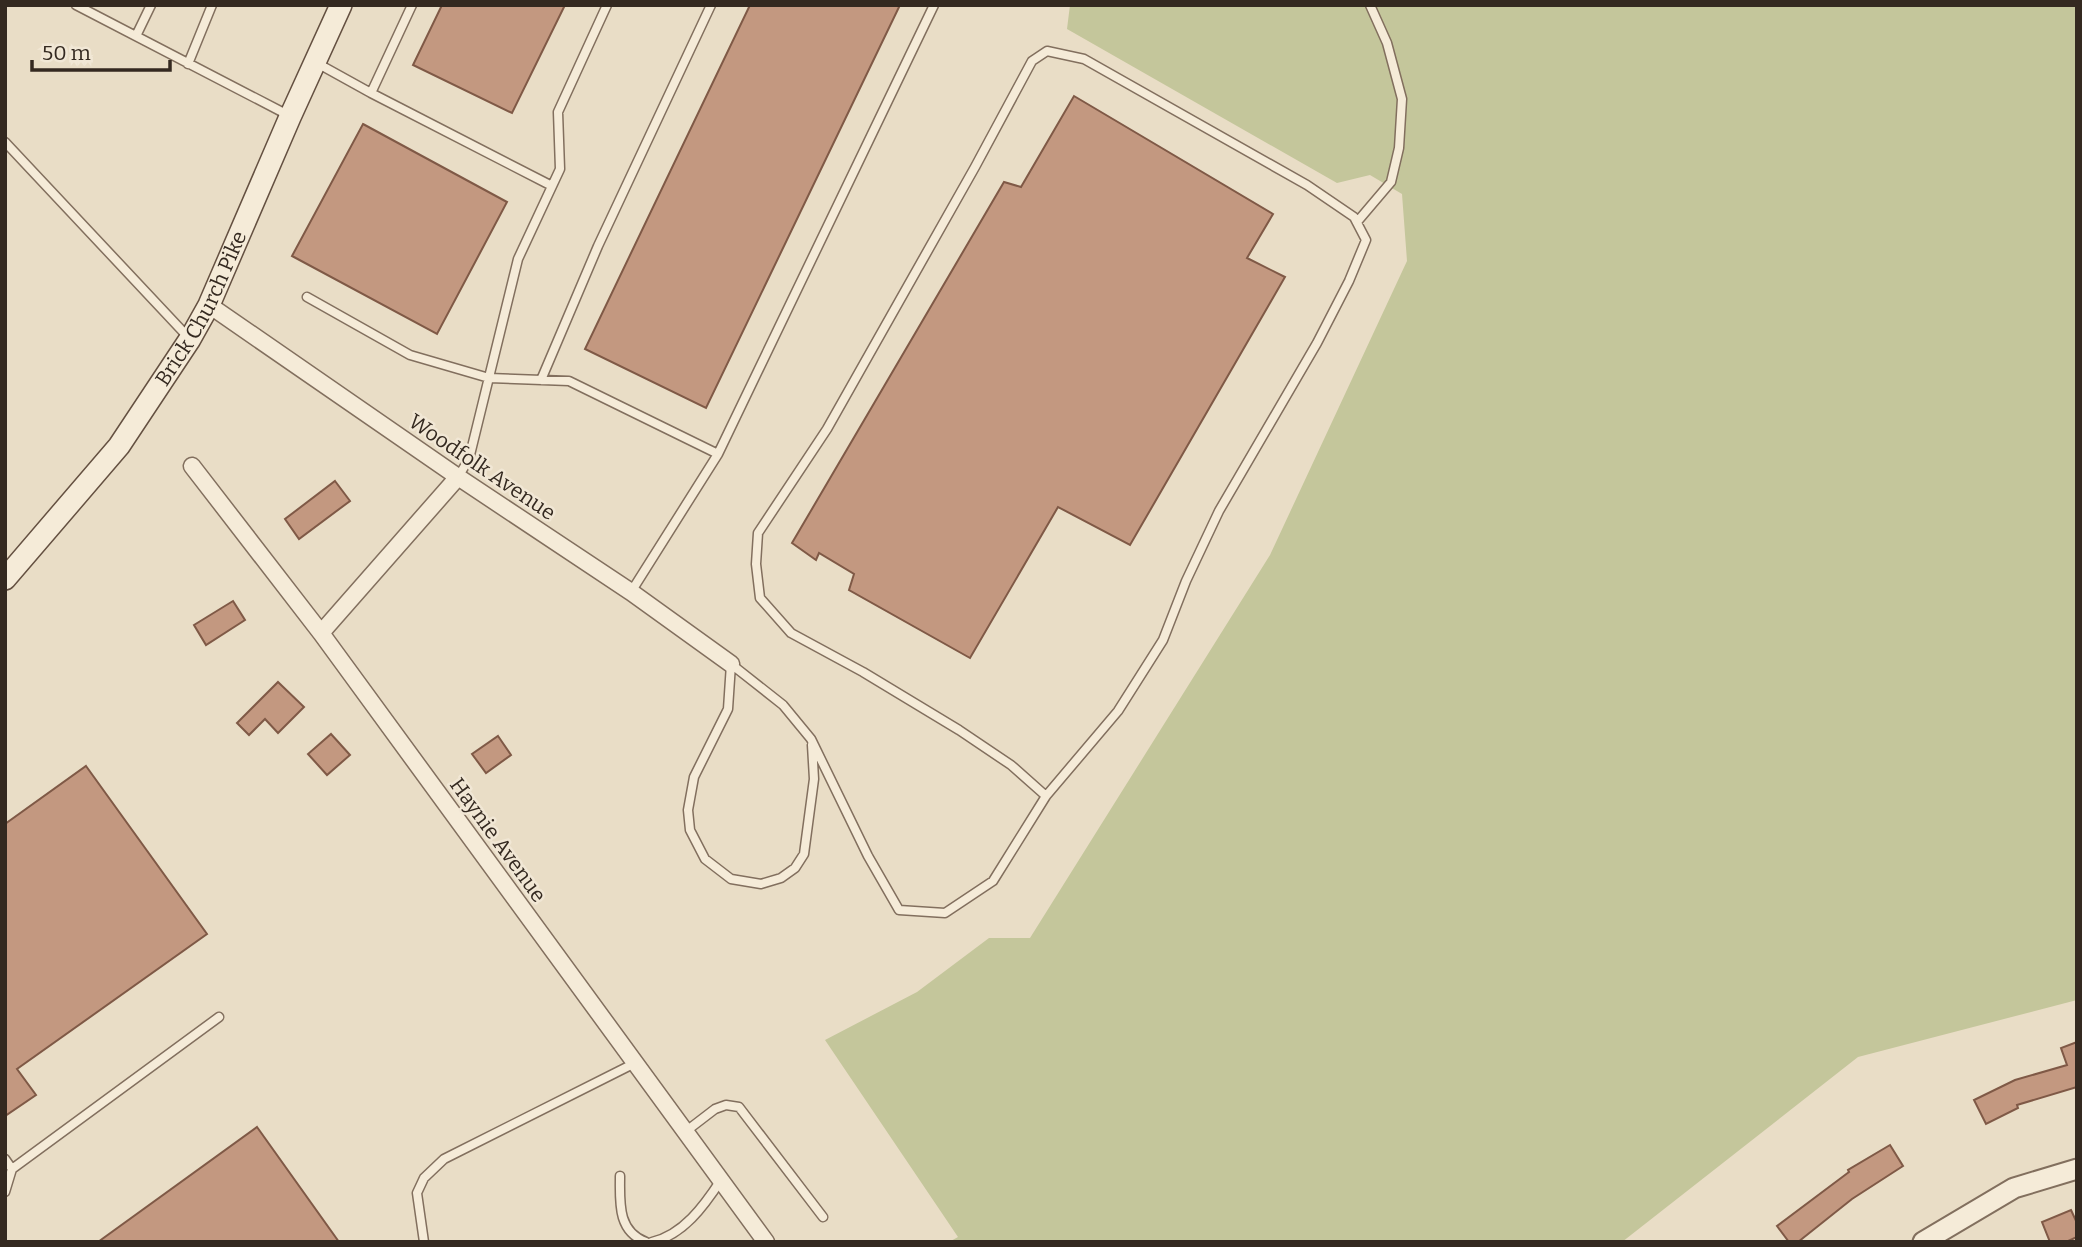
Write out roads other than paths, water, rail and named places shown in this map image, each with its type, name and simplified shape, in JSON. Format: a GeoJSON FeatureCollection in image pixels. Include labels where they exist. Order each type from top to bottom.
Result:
{"type":"FeatureCollection","features":[{"type":"Feature","properties":{"kind":"main road","name":"Brick Church Pike"},"geometry":{"type":"LineString","coordinates":[[5,579],[118,446],[190,339],[209,305],[341,5]]}},
{"type":"Feature","properties":{"kind":"street","name":"Woodfolk Avenue"},"geometry":{"type":"LineString","coordinates":[[209,305],[458,477],[631,592],[731,664]]}},
{"type":"Feature","properties":{"kind":"street","name":"Haynie Avenue"},"geometry":{"type":"LineString","coordinates":[[192,466],[321,633],[765,1242]]}},
{"type":"Feature","properties":{"kind":"street"},"geometry":{"type":"LineString","coordinates":[[321,633],[458,477]]}},
{"type":"Feature","properties":{"kind":"street"},"geometry":{"type":"LineString","coordinates":[[1923,1242],[2014,1188],[2077,1169]]}},
{"type":"Feature","properties":{"kind":"lane"},"geometry":{"type":"LineString","coordinates":[[76,5],[290,117]]}},
{"type":"Feature","properties":{"kind":"lane"},"geometry":{"type":"LineString","coordinates":[[136,36],[151,5]]}},
{"type":"Feature","properties":{"kind":"lane"},"geometry":{"type":"LineString","coordinates":[[188,64],[212,5]]}},
{"type":"Feature","properties":{"kind":"lane"},"geometry":{"type":"LineString","coordinates":[[371,93],[412,5]]}},
{"type":"Feature","properties":{"kind":"lane"},"geometry":{"type":"LineString","coordinates":[[458,477],[469,459],[518,259],[560,169],[558,112],[607,5]]}},
{"type":"Feature","properties":{"kind":"lane"},"geometry":{"type":"LineString","coordinates":[[541,380],[598,247],[711,5]]}},
{"type":"Feature","properties":{"kind":"lane"},"geometry":{"type":"LineString","coordinates":[[631,592],[718,454],[934,5]]}},
{"type":"Feature","properties":{"kind":"lane"},"geometry":{"type":"LineString","coordinates":[[1357,222],[1391,182],[1399,148],[1402,99],[1387,43],[1370,5]]}},
{"type":"Feature","properties":{"kind":"lane"},"geometry":{"type":"LineString","coordinates":[[731,664],[783,705],[811,739],[868,856],[899,910],[946,914],[993,881],[1046,796],[1118,711],[1163,640],[1186,581],[1219,510],[1317,343],[1349,281],[1366,240],[1354,217],[1307,185],[1084,60],[1047,51],[1032,61],[827,429],[758,533],[756,564],[760,598],[791,633],[863,671],[959,730],[1012,765],[1046,796]]}},
{"type":"Feature","properties":{"kind":"lane"},"geometry":{"type":"LineString","coordinates":[[315,62],[552,186]]}},
{"type":"Feature","properties":{"kind":"lane"},"geometry":{"type":"LineString","coordinates":[[5,142],[190,339]]}},
{"type":"Feature","properties":{"kind":"lane"},"geometry":{"type":"LineString","coordinates":[[307,297],[410,355],[489,378],[569,381],[718,454]]}},
{"type":"Feature","properties":{"kind":"lane"},"geometry":{"type":"LineString","coordinates":[[731,664],[728,709],[694,777],[688,810],[690,830],[705,859],[731,879],[761,884],[781,878],[795,869],[804,855],[814,779],[811,739]]}},
{"type":"Feature","properties":{"kind":"lane"},"geometry":{"type":"LineString","coordinates":[[5,1192],[12,1169],[219,1017]]}},
{"type":"Feature","properties":{"kind":"lane"},"geometry":{"type":"LineString","coordinates":[[424,1242],[417,1193],[424,1178],[444,1159],[635,1063]]}},
{"type":"Feature","properties":{"kind":"lane"},"geometry":{"type":"LineString","coordinates":[[685,1132],[715,1109],[726,1105],[738,1107],[823,1217]]}},
{"type":"Feature","properties":{"kind":"lane"},"geometry":{"type":"LineString","coordinates":[[5,1159],[12,1169]]}},
{"type":"Feature","properties":{"kind":"lane"},"geometry":{"type":"LineString","coordinates":[[620,1176],[620,1206],[624,1223],[629,1231],[646,1242]]}},
{"type":"Feature","properties":{"kind":"lane"},"geometry":{"type":"LineString","coordinates":[[652,1242],[663,1240],[690,1221],[721,1180]]}}]}
